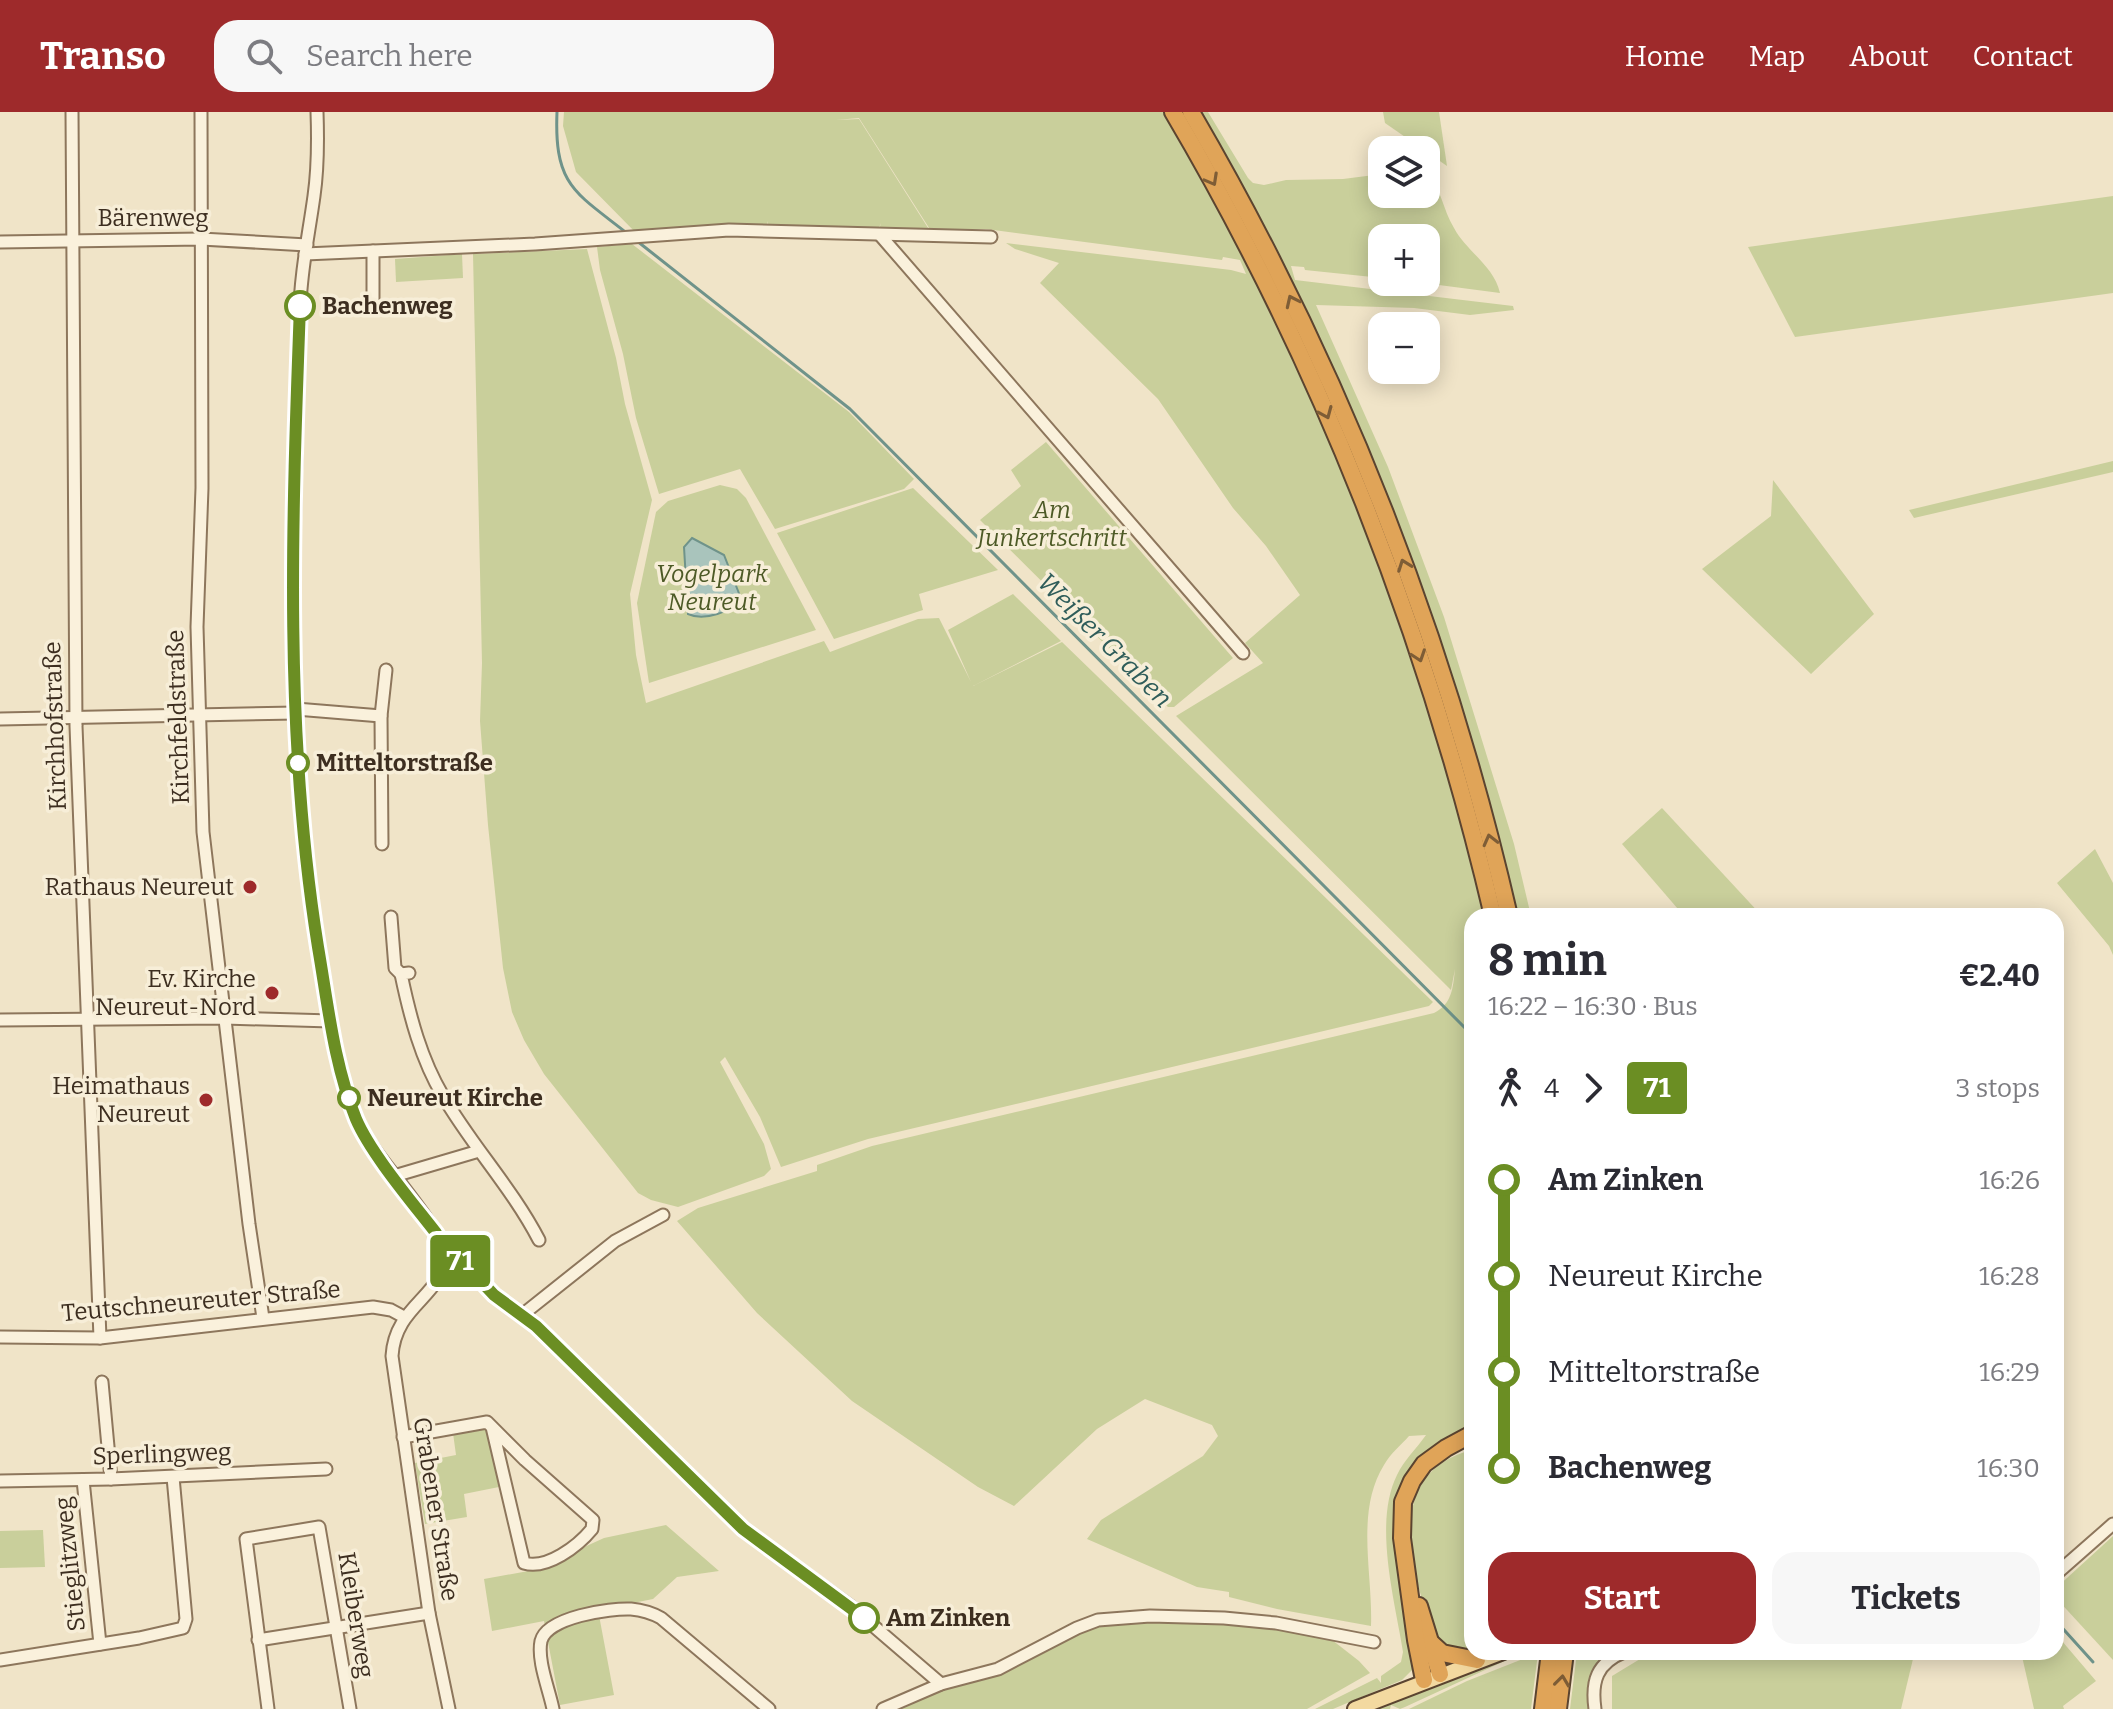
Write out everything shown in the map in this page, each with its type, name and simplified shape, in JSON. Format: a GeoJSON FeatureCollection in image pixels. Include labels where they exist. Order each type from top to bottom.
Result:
{"type":"FeatureCollection","features":[{"type":"Feature","properties":{"kind":"highway"},"geometry":{"type":"LineString","coordinates":[[1173,112],[1218,189],[1276,305],[1320,398],[1365,507],[1440,718],[1491,908]]}},
{"type":"Feature","properties":{"kind":"highway"},"geometry":{"type":"LineString","coordinates":[[1191,112],[1287,290],[1373,483],[1443,676],[1507,908]]}},
{"type":"Feature","properties":{"kind":"highway"},"geometry":{"type":"LineString","coordinates":[[1432,1677],[1416,1640],[1402,1538],[1403,1502],[1424,1464],[1464,1438]]}},
{"type":"Feature","properties":{"kind":"highway"},"geometry":{"type":"LineString","coordinates":[[1432,1677],[1431,1643],[1417,1596],[1408,1508],[1416,1485],[1429,1468],[1445,1455],[1464,1449]]}},
{"type":"Feature","properties":{"kind":"highway"},"geometry":{"type":"LineString","coordinates":[[1431,1643],[1442,1653],[1464,1657]]}},
{"type":"Feature","properties":{"kind":"highway"},"geometry":{"type":"LineString","coordinates":[[1543,1709],[1549,1660]]}},
{"type":"Feature","properties":{"kind":"highway"},"geometry":{"type":"LineString","coordinates":[[1558,1709],[1564,1660]]}},
{"type":"Feature","properties":{"kind":"main road"},"geometry":{"type":"LineString","coordinates":[[1355,1709],[1477,1660]]}},
{"type":"Feature","properties":{"kind":"street","name":"Kirchhofstraße"},"geometry":{"type":"LineString","coordinates":[[72,112],[75,718],[100,1338]]}},
{"type":"Feature","properties":{"kind":"street","name":"Kirchfeldstraße"},"geometry":{"type":"LineString","coordinates":[[201,112],[202,488],[197,603],[205,856],[263,1318]]}},
{"type":"Feature","properties":{"kind":"street"},"geometry":{"type":"LineString","coordinates":[[317,112],[316,178],[299,337],[292,626],[301,810],[309,890],[331,1021],[347,1092],[358,1122],[442,1243],[444,1259],[434,1286],[404,1317]]}},
{"type":"Feature","properties":{"kind":"street"},"geometry":{"type":"LineString","coordinates":[[306,249],[373,251],[626,239],[729,230],[991,237]]}},
{"type":"Feature","properties":{"kind":"street"},"geometry":{"type":"LineString","coordinates":[[880,235],[1243,653]]}},
{"type":"Feature","properties":{"kind":"street","name":"Bärenweg"},"geometry":{"type":"LineString","coordinates":[[0,242],[201,239],[306,249]]}},
{"type":"Feature","properties":{"kind":"street"},"geometry":{"type":"LineString","coordinates":[[373,251],[373,305]]}},
{"type":"Feature","properties":{"kind":"street"},"geometry":{"type":"LineString","coordinates":[[382,844],[381,716],[386,670]]}},
{"type":"Feature","properties":{"kind":"street"},"geometry":{"type":"LineString","coordinates":[[0,719],[296,711],[381,716]]}},
{"type":"Feature","properties":{"kind":"street"},"geometry":{"type":"LineString","coordinates":[[391,917],[395,968],[405,974],[413,1027],[431,1074],[479,1151],[518,1202],[539,1240]]}},
{"type":"Feature","properties":{"kind":"street"},"geometry":{"type":"LineString","coordinates":[[0,1020],[224,1018],[331,1021]]}},
{"type":"Feature","properties":{"kind":"street"},"geometry":{"type":"LineString","coordinates":[[394,1176],[479,1151]]}},
{"type":"Feature","properties":{"kind":"street"},"geometry":{"type":"LineString","coordinates":[[522,1315],[615,1241],[663,1215]]}},
{"type":"Feature","properties":{"kind":"street"},"geometry":{"type":"LineString","coordinates":[[444,1259],[464,1263],[494,1295],[522,1315],[743,1529],[849,1605],[941,1684]]}},
{"type":"Feature","properties":{"kind":"street","name":"Teutschneureuter Straße"},"geometry":{"type":"LineString","coordinates":[[0,1337],[100,1338],[373,1307],[391,1310],[404,1317]]}},
{"type":"Feature","properties":{"kind":"street","name":"Grabener Straße"},"geometry":{"type":"LineString","coordinates":[[404,1317],[395,1336],[392,1356],[429,1613],[449,1709]]}},
{"type":"Feature","properties":{"kind":"street"},"geometry":{"type":"LineString","coordinates":[[102,1382],[111,1479]]}},
{"type":"Feature","properties":{"kind":"street"},"geometry":{"type":"LineString","coordinates":[[403,1437],[487,1422],[593,1520],[594,1526],[585,1538],[563,1554],[530,1565],[522,1561],[492,1427]]}},
{"type":"Feature","properties":{"kind":"street","name":"Sperlingweg"},"geometry":{"type":"LineString","coordinates":[[0,1481],[326,1469]]}},
{"type":"Feature","properties":{"kind":"street"},"geometry":{"type":"LineString","coordinates":[[0,1660],[180,1631],[186,1625],[173,1477]]}},
{"type":"Feature","properties":{"kind":"street","name":"Stieglitzweg"},"geometry":{"type":"LineString","coordinates":[[83,1480],[100,1644]]}},
{"type":"Feature","properties":{"kind":"street"},"geometry":{"type":"LineString","coordinates":[[2064,1567],[2113,1524]]}},
{"type":"Feature","properties":{"kind":"street","name":"Kleiberweg"},"geometry":{"type":"LineString","coordinates":[[258,1640],[246,1539],[319,1527],[350,1709]]}},
{"type":"Feature","properties":{"kind":"street"},"geometry":{"type":"LineString","coordinates":[[553,1709],[540,1650],[547,1630],[562,1621],[631,1609],[661,1618],[769,1709]]}},
{"type":"Feature","properties":{"kind":"street"},"geometry":{"type":"LineString","coordinates":[[268,1709],[258,1640],[429,1613]]}},
{"type":"Feature","properties":{"kind":"street"},"geometry":{"type":"LineString","coordinates":[[883,1709],[941,1684],[998,1669],[1098,1620],[1224,1618],[1276,1623],[1374,1642]]}},
{"type":"Feature","properties":{"kind":"street"},"geometry":{"type":"LineString","coordinates":[[1595,1709],[1593,1689],[1597,1674],[1608,1660]]}},
{"type":"Feature","properties":{"kind":"green space"},"geometry":{"type":"Polygon","coordinates":[[[564,112],[1164,112],[1217,209],[1315,408],[1358,510],[1429,711],[1483,908],[1464,908],[1464,1436],[1407,1482],[1415,1659],[1413,1669],[1402,1680],[1333,1709],[1315,1709],[1377,1678],[1381,1683],[1381,1676],[1401,1662],[1403,1652],[1388,1562],[1387,1516],[1397,1475],[1426,1435],[1409,1436],[1386,1461],[1375,1483],[1367,1543],[1371,1626],[1229,1597],[1229,1592],[1197,1587],[1087,1539],[1101,1520],[1203,1456],[1218,1436],[1212,1425],[1145,1399],[1097,1429],[1014,1506],[978,1487],[852,1401],[757,1313],[677,1221],[698,1208],[817,1171],[817,1165],[872,1146],[1434,1013],[1448,1000],[1452,989],[1455,969],[1451,990],[1176,716],[1263,663],[1245,643],[1300,595],[1266,546],[1233,508],[1158,399],[1040,283],[1059,263],[1015,249],[1006,243],[1246,274],[1240,260],[986,229],[931,231],[859,118],[836,120],[859,119],[930,231],[879,230],[881,223],[878,230],[769,226],[767,221],[768,227],[637,234],[576,172],[563,126],[564,112]]]}},
{"type":"Feature","properties":{"kind":"green space"},"geometry":{"type":"Polygon","coordinates":[[[1202,112],[1208,112],[1253,183],[1264,185],[1286,180],[1368,176],[1368,208],[1440,208],[1440,196],[1454,228],[1492,275],[1500,293],[1440,285],[1440,224],[1368,224],[1368,277],[1291,266],[1295,280],[1368,289],[1368,296],[1429,296],[1513,306],[1514,310],[1470,315],[1414,308],[1316,305],[1388,467],[1444,617],[1514,844],[1529,908],[1516,908],[1461,706],[1427,604],[1389,502],[1303,304],[1202,112]]]}},
{"type":"Feature","properties":{"kind":"green space"},"geometry":{"type":"Polygon","coordinates":[[[1383,112],[1439,112],[1447,166],[1440,161],[1440,136],[1404,136],[1385,123],[1383,112]]]}},
{"type":"Feature","properties":{"kind":"green space"},"geometry":{"type":"Polygon","coordinates":[[[2113,196],[2113,293],[1795,337],[1748,247],[2113,196]]]}},
{"type":"Feature","properties":{"kind":"green space"},"geometry":{"type":"Polygon","coordinates":[[[632,244],[849,412],[914,479],[904,489],[775,529],[740,469],[659,494],[636,418],[597,247],[632,244]]]}},
{"type":"Feature","properties":{"kind":"green space"},"geometry":{"type":"Polygon","coordinates":[[[587,249],[652,500],[630,594],[636,655],[646,703],[824,641],[830,652],[918,619],[939,618],[971,682],[948,630],[1013,594],[1061,641],[973,686],[1062,642],[1433,1002],[1429,1006],[868,1139],[781,1167],[760,1117],[725,1057],[720,1062],[764,1144],[771,1169],[764,1176],[678,1207],[638,1193],[544,1074],[512,1012],[503,968],[480,721],[482,663],[473,254],[587,249]]]}},
{"type":"Feature","properties":{"kind":"green space"},"geometry":{"type":"Polygon","coordinates":[[[462,254],[463,278],[396,282],[395,259],[462,254]]]}},
{"type":"Feature","properties":{"kind":"green space","name":"Am Junkertschritt"},"geometry":{"type":"Polygon","coordinates":[[[1046,442],[1233,658],[1174,707],[1168,707],[980,520],[1021,486],[1011,470],[1046,442]]]}},
{"type":"Feature","properties":{"kind":"green space"},"geometry":{"type":"Polygon","coordinates":[[[2113,461],[2113,472],[1914,518],[1909,510],[2113,461]]]}},
{"type":"Feature","properties":{"kind":"green space"},"geometry":{"type":"Polygon","coordinates":[[[1773,480],[1874,614],[1811,674],[1702,569],[1771,516],[1773,480]]]}},
{"type":"Feature","properties":{"kind":"green space","name":"Vogelpark Neureut"},"geometry":{"type":"Polygon","coordinates":[[[720,485],[737,489],[746,498],[816,630],[649,683],[637,603],[656,512],[668,501],[720,485]]]}},
{"type":"Feature","properties":{"kind":"green space"},"geometry":{"type":"Polygon","coordinates":[[[913,488],[998,570],[919,594],[923,610],[834,639],[777,533],[913,488]]]}},
{"type":"Feature","properties":{"kind":"green space"},"geometry":{"type":"Polygon","coordinates":[[[1662,808],[1755,908],[1677,908],[1622,844],[1662,808]]]}},
{"type":"Feature","properties":{"kind":"green space"},"geometry":{"type":"Polygon","coordinates":[[[2095,849],[2113,883],[2113,955],[2057,883],[2095,849]]]}},
{"type":"Feature","properties":{"kind":"green space"},"geometry":{"type":"Polygon","coordinates":[[[482,1428],[488,1431],[491,1439],[499,1487],[464,1494],[467,1517],[425,1524],[415,1463],[456,1455],[453,1433],[482,1428]]]}},
{"type":"Feature","properties":{"kind":"green space"},"geometry":{"type":"Polygon","coordinates":[[[1464,1453],[1464,1650],[1439,1646],[1413,1562],[1410,1533],[1413,1506],[1423,1482],[1442,1463],[1464,1453]]]}},
{"type":"Feature","properties":{"kind":"green space"},"geometry":{"type":"Polygon","coordinates":[[[666,1525],[719,1571],[677,1577],[653,1599],[598,1610],[614,1695],[560,1705],[544,1621],[492,1631],[484,1579],[534,1570],[604,1538],[666,1525]]]}},
{"type":"Feature","properties":{"kind":"green space"},"geometry":{"type":"Polygon","coordinates":[[[43,1530],[45,1567],[0,1568],[0,1531],[43,1530]]]}},
{"type":"Feature","properties":{"kind":"green space"},"geometry":{"type":"Polygon","coordinates":[[[2113,1536],[2113,1660],[2064,1607],[2064,1581],[2113,1536]]]}},
{"type":"Feature","properties":{"kind":"green space"},"geometry":{"type":"Polygon","coordinates":[[[1222,1622],[1327,1636],[1370,1673],[1307,1709],[895,1709],[1095,1627],[1117,1623],[1222,1622]]]}},
{"type":"Feature","properties":{"kind":"green space"},"geometry":{"type":"Polygon","coordinates":[[[2064,1643],[2096,1681],[2063,1706],[2064,1709],[2034,1709],[2023,1660],[2064,1660],[2064,1643]]]}},
{"type":"Feature","properties":{"kind":"green space"},"geometry":{"type":"Polygon","coordinates":[[[1507,1660],[1400,1709],[1391,1705],[1390,1709],[1376,1709],[1377,1706],[1507,1660]]]}},
{"type":"Feature","properties":{"kind":"green space"},"geometry":{"type":"Polygon","coordinates":[[[1520,1660],[1537,1660],[1531,1709],[1409,1709],[1520,1660]]]}},
{"type":"Feature","properties":{"kind":"green space"},"geometry":{"type":"Polygon","coordinates":[[[1576,1660],[1599,1660],[1589,1678],[1590,1709],[1570,1709],[1576,1660]]]}},
{"type":"Feature","properties":{"kind":"green space"},"geometry":{"type":"Polygon","coordinates":[[[1638,1660],[1913,1660],[1901,1709],[1612,1709],[1612,1676],[1638,1660]]]}},
{"type":"Feature","properties":{"kind":"water"},"geometry":{"type":"Polygon","coordinates":[[[692,538],[724,555],[740,596],[725,611],[702,617],[688,614],[684,547],[692,538]]]}},
{"type":"Feature","properties":{"kind":"waterway","name":"Weißer Graben"},"geometry":{"type":"LineString","coordinates":[[557,112],[559,156],[564,172],[581,196],[628,234]]}},
{"type":"Feature","properties":{"kind":"waterway","name":"Weißer Graben"},"geometry":{"type":"LineString","coordinates":[[637,241],[850,409],[1464,1027]]}},
{"type":"Feature","properties":{"kind":"waterway","name":"Weißer Graben"},"geometry":{"type":"LineString","coordinates":[[2064,1630],[2093,1662]]}},
{"type":"Feature","properties":{"kind":"bus line","name":"71"},"geometry":{"type":"LineString","coordinates":[[300,306],[292,626],[301,810],[309,890],[336,1050],[358,1122],[369,1142],[436,1233],[442,1243],[444,1259],[464,1263],[494,1295],[536,1326],[743,1529],[864,1618]]}},
{"type":"Feature","properties":{"kind":"place","name":"Bachenweg"},"geometry":{"type":"Point","coordinates":[300,306]}},
{"type":"Feature","properties":{"kind":"place","name":"Mitteltorstraße"},"geometry":{"type":"Point","coordinates":[298,763]}},
{"type":"Feature","properties":{"kind":"place","name":"Rathaus Neureut"},"geometry":{"type":"Point","coordinates":[250,887]}},
{"type":"Feature","properties":{"kind":"place","name":"Ev. Kirche Neureut-Nord"},"geometry":{"type":"Point","coordinates":[272,993]}},
{"type":"Feature","properties":{"kind":"place","name":"Neureut Kirche"},"geometry":{"type":"Point","coordinates":[349,1098]}},
{"type":"Feature","properties":{"kind":"place","name":"Heimathaus Neureut"},"geometry":{"type":"Point","coordinates":[206,1100]}},
{"type":"Feature","properties":{"kind":"place","name":"Am Zinken"},"geometry":{"type":"Point","coordinates":[864,1618]}}]}
